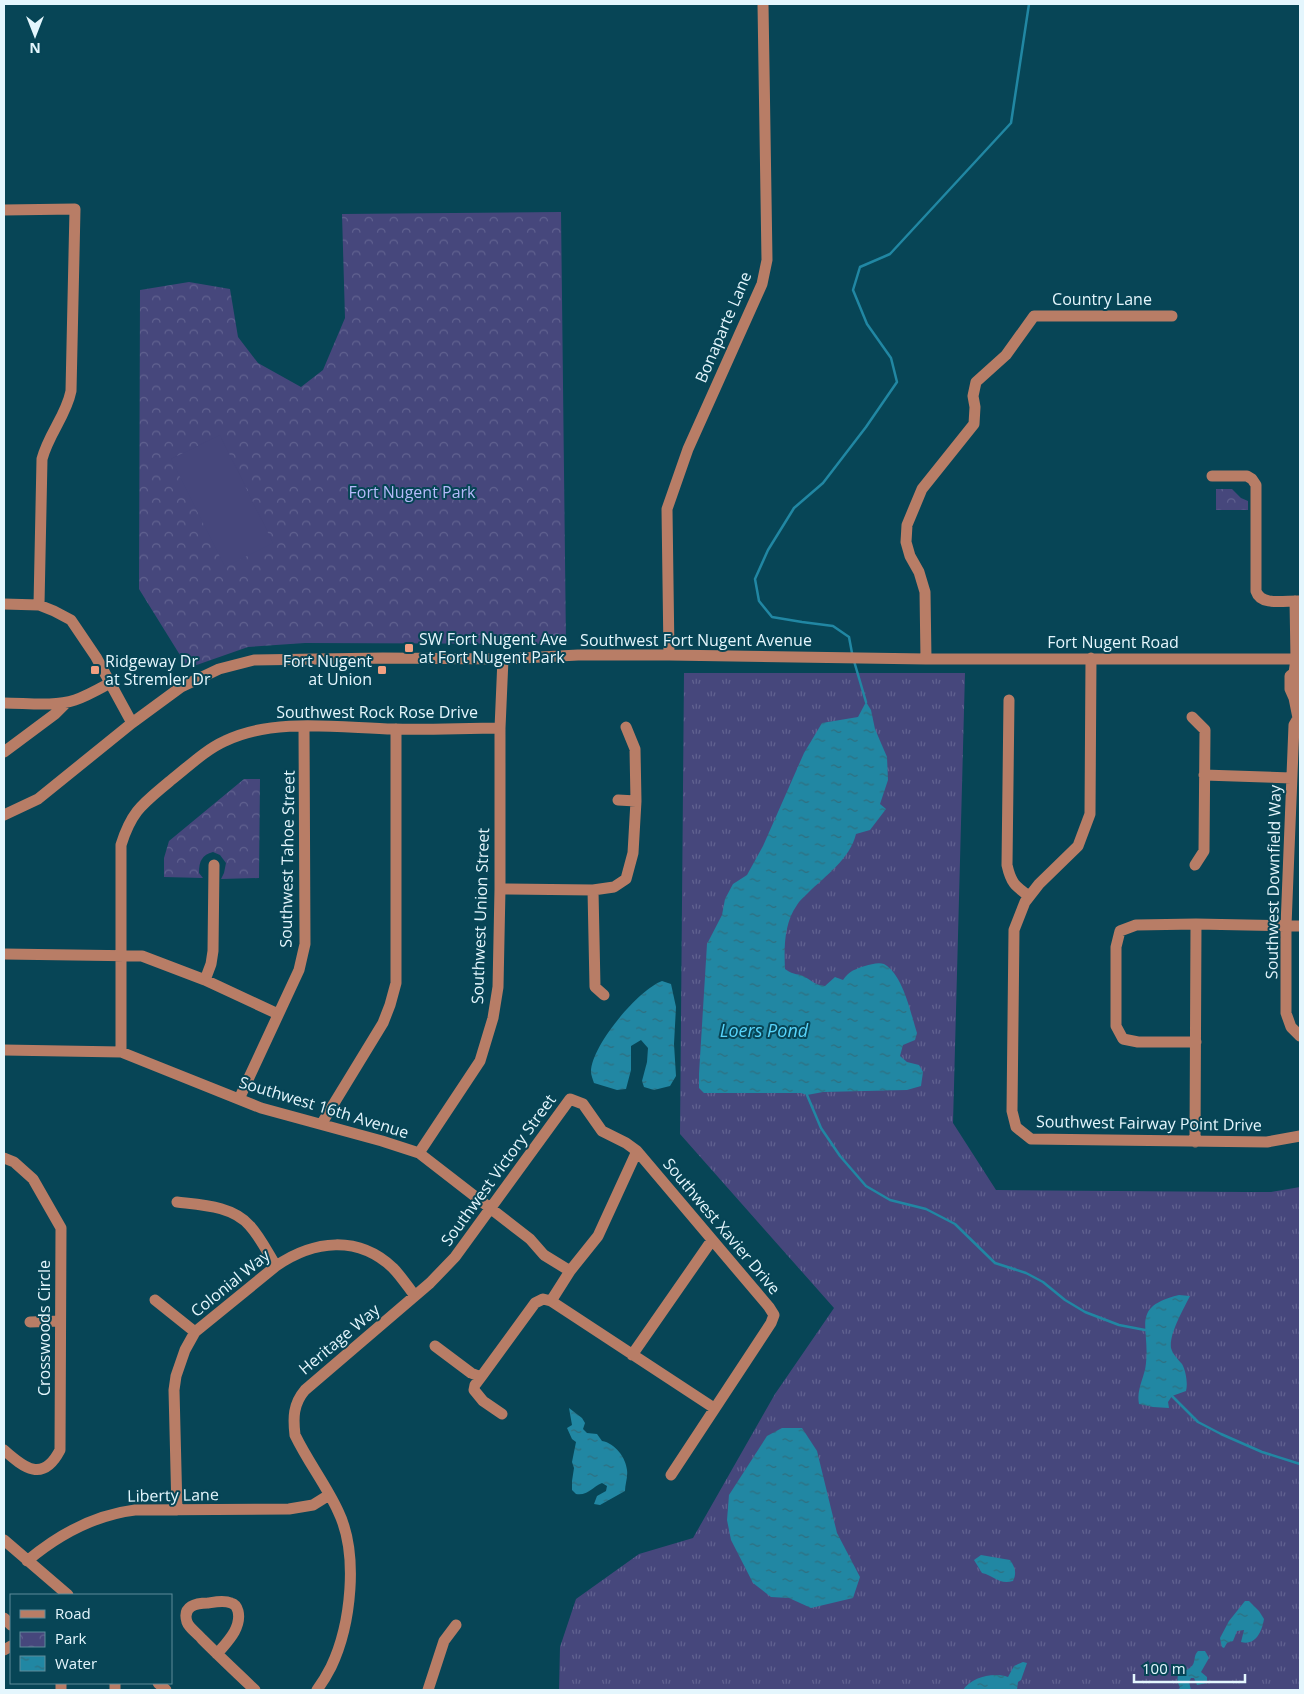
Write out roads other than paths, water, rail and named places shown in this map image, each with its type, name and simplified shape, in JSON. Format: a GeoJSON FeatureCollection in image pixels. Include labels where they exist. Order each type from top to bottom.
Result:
{"type":"FeatureCollection","features":[{"type":"Feature","properties":{"kind":"street","name":"Bonaparte Lane"},"geometry":{"type":"LineString","coordinates":[[669,655],[667,509],[688,449],[762,284],[767,260],[763,4]]}},
{"type":"Feature","properties":{"kind":"street"},"geometry":{"type":"LineString","coordinates":[[4,210],[75,209],[71,391],[66,410],[48,440],[42,459],[39,605]]}},
{"type":"Feature","properties":{"kind":"street","name":"Country Lane"},"geometry":{"type":"LineString","coordinates":[[926,659],[925,592],[906,542],[907,525],[922,489],[974,424],[976,407],[973,396],[976,382],[1006,355],[1034,316],[1172,316]]}},
{"type":"Feature","properties":{"kind":"street"},"geometry":{"type":"LineString","coordinates":[[1212,476],[1247,476],[1252,479],[1256,487],[1257,594],[1266,601],[1298,601]]}},
{"type":"Feature","properties":{"kind":"street","name":"Southwest Downfield Way"},"geometry":{"type":"LineString","coordinates":[[1298,601],[1298,659],[1294,673],[1290,676],[1290,688],[1294,701],[1290,711],[1290,719],[1294,725],[1286,926],[1286,1013],[1291,1027],[1300,1036]]}},
{"type":"Feature","properties":{"kind":"street"},"geometry":{"type":"LineString","coordinates":[[4,604],[39,605],[54,610],[71,620],[96,657],[132,723]]}},
{"type":"Feature","properties":{"kind":"street","name":"Southwest Fort Nugent Avenue"},"geometry":{"type":"LineString","coordinates":[[4,815],[38,799],[132,723],[181,687],[219,669],[254,660],[503,659],[578,655],[926,659]]}},
{"type":"Feature","properties":{"kind":"street","name":"Southwest Fairway Point Drive"},"geometry":{"type":"LineString","coordinates":[[1091,658],[1090,814],[1078,846],[1029,896],[1014,930],[1012,1111],[1016,1127],[1031,1139],[1267,1142],[1300,1136]]}},
{"type":"Feature","properties":{"kind":"street","name":"Southwest Union Street"},"geometry":{"type":"LineString","coordinates":[[419,1153],[480,1061],[493,1018],[498,987],[500,728],[503,659]]}},
{"type":"Feature","properties":{"kind":"street","name":"Fort Nugent Road"},"geometry":{"type":"LineString","coordinates":[[926,659],[1298,659]]}},
{"type":"Feature","properties":{"kind":"street"},"geometry":{"type":"LineString","coordinates":[[4,703],[48,704],[67,702],[110,683]]}},
{"type":"Feature","properties":{"kind":"street"},"geometry":{"type":"LineString","coordinates":[[1009,700],[1007,865],[1009,877],[1014,885],[1029,896]]}},
{"type":"Feature","properties":{"kind":"street"},"geometry":{"type":"LineString","coordinates":[[4,752],[55,714],[67,702]]}},
{"type":"Feature","properties":{"kind":"street"},"geometry":{"type":"LineString","coordinates":[[1192,717],[1205,730],[1204,852],[1195,865]]}},
{"type":"Feature","properties":{"kind":"street","name":"Southwest Rock Rose Drive"},"geometry":{"type":"LineString","coordinates":[[121,1052],[121,845],[127,826],[139,807],[208,750],[226,740],[254,731],[304,726],[396,729],[500,728]]}},
{"type":"Feature","properties":{"kind":"street","name":"Southwest Tahoe Street"},"geometry":{"type":"LineString","coordinates":[[239,1099],[299,970],[305,944],[304,726]]}},
{"type":"Feature","properties":{"kind":"street"},"geometry":{"type":"LineString","coordinates":[[500,889],[593,890],[614,887],[626,879],[633,853],[636,801],[635,748],[626,727]]}},
{"type":"Feature","properties":{"kind":"street"},"geometry":{"type":"LineString","coordinates":[[322,1123],[383,1023],[396,983],[396,729]]}},
{"type":"Feature","properties":{"kind":"street"},"geometry":{"type":"LineString","coordinates":[[1204,775],[1291,778]]}},
{"type":"Feature","properties":{"kind":"street"},"geometry":{"type":"LineString","coordinates":[[618,800],[636,801]]}},
{"type":"Feature","properties":{"kind":"street"},"geometry":{"type":"LineString","coordinates":[[205,980],[211,964],[213,951],[214,865]]}},
{"type":"Feature","properties":{"kind":"street"},"geometry":{"type":"LineString","coordinates":[[593,890],[595,987],[604,995]]}},
{"type":"Feature","properties":{"kind":"street"},"geometry":{"type":"LineString","coordinates":[[1195,1142],[1196,924]]}},
{"type":"Feature","properties":{"kind":"street"},"geometry":{"type":"LineString","coordinates":[[1196,1042],[1138,1042],[1123,1039],[1116,1026],[1116,947],[1120,931],[1136,925],[1300,926]]}},
{"type":"Feature","properties":{"kind":"street"},"geometry":{"type":"LineString","coordinates":[[4,954],[142,956],[205,980],[278,1014]]}},
{"type":"Feature","properties":{"kind":"street","name":"Southwest 16th Avenue"},"geometry":{"type":"LineString","coordinates":[[4,1050],[121,1052],[261,1108],[322,1123],[419,1153],[530,1240],[544,1256],[570,1271]]}},
{"type":"Feature","properties":{"kind":"street","name":"Southwest Victory Street"},"geometry":{"type":"LineString","coordinates":[[415,1296],[455,1257],[570,1099],[584,1104],[602,1131],[637,1151]]}},
{"type":"Feature","properties":{"kind":"street"},"geometry":{"type":"LineString","coordinates":[[551,1301],[570,1271],[598,1236],[637,1151]]}},
{"type":"Feature","properties":{"kind":"street","name":"Southwest Xavier Drive"},"geometry":{"type":"LineString","coordinates":[[637,1151],[770,1307],[774,1315],[771,1323],[671,1475]]}},
{"type":"Feature","properties":{"kind":"street","name":"Crosswoods Circle"},"geometry":{"type":"LineString","coordinates":[[4,1158],[14,1162],[33,1179],[61,1228],[60,1450],[51,1463],[40,1469],[28,1469],[4,1450]]}},
{"type":"Feature","properties":{"kind":"street"},"geometry":{"type":"LineString","coordinates":[[178,1202],[214,1207],[237,1214],[251,1226],[276,1266]]}},
{"type":"Feature","properties":{"kind":"street"},"geometry":{"type":"LineString","coordinates":[[632,1355],[712,1240]]}},
{"type":"Feature","properties":{"kind":"street","name":"Colonial Way"},"geometry":{"type":"LineString","coordinates":[[177,1510],[174,1390],[176,1376],[185,1350],[195,1332],[288,1257],[312,1248],[334,1244],[354,1246],[371,1252],[393,1268],[415,1296]]}},
{"type":"Feature","properties":{"kind":"street","name":"Heritage Way"},"geometry":{"type":"LineString","coordinates":[[317,1690],[331,1667],[342,1636],[350,1583],[350,1555],[345,1528],[339,1512],[296,1435],[293,1422],[294,1409],[304,1390],[415,1296]]}},
{"type":"Feature","properties":{"kind":"street"},"geometry":{"type":"LineString","coordinates":[[502,1414],[483,1401],[474,1390],[481,1377],[534,1302],[543,1299],[551,1301],[714,1408]]}},
{"type":"Feature","properties":{"kind":"street"},"geometry":{"type":"LineString","coordinates":[[155,1300],[195,1332]]}},
{"type":"Feature","properties":{"kind":"street"},"geometry":{"type":"LineString","coordinates":[[30,1322],[60,1321]]}},
{"type":"Feature","properties":{"kind":"street"},"geometry":{"type":"LineString","coordinates":[[435,1346],[471,1373],[481,1377]]}},
{"type":"Feature","properties":{"kind":"street","name":"Liberty Lane"},"geometry":{"type":"LineString","coordinates":[[27,1561],[41,1549],[78,1527],[98,1518],[116,1513],[135,1510],[289,1509],[312,1505],[329,1495]]}},
{"type":"Feature","properties":{"kind":"street"},"geometry":{"type":"LineString","coordinates":[[4,1540],[64,1594]]}},
{"type":"Feature","properties":{"kind":"street"},"geometry":{"type":"LineString","coordinates":[[217,1654],[232,1636],[239,1621],[236,1607],[232,1603],[223,1602],[196,1603],[190,1607],[186,1615],[187,1623],[217,1654],[254,1690]]}},
{"type":"Feature","properties":{"kind":"street"},"geometry":{"type":"LineString","coordinates":[[428,1690],[444,1642],[456,1626]]}},
{"type":"Feature","properties":{"kind":"water","name":"Loers Pond"},"geometry":{"type":"Polygon","coordinates":[[[866,702],[871,710],[875,729],[887,757],[888,780],[880,804],[886,809],[870,830],[856,834],[843,859],[798,904],[787,928],[785,969],[791,973],[803,976],[816,984],[825,986],[835,977],[843,980],[848,974],[858,968],[877,963],[882,963],[891,969],[901,985],[917,1033],[915,1040],[903,1045],[900,1056],[907,1062],[919,1065],[923,1072],[921,1086],[907,1090],[823,1092],[807,1095],[801,1093],[704,1093],[699,1088],[699,1074],[707,944],[722,915],[725,899],[733,884],[747,875],[763,846],[804,753],[822,723],[858,717],[866,702]]]}},
{"type":"Feature","properties":{"kind":"water"},"geometry":{"type":"Polygon","coordinates":[[[662,981],[671,984],[676,1007],[674,1044],[676,1076],[670,1086],[654,1090],[644,1087],[642,1081],[647,1062],[648,1048],[641,1040],[631,1046],[631,1070],[626,1089],[617,1090],[594,1083],[591,1072],[593,1061],[607,1034],[617,1020],[641,995],[662,981]]]}},
{"type":"Feature","properties":{"kind":"water"},"geometry":{"type":"Polygon","coordinates":[[[1179,1295],[1190,1296],[1172,1336],[1171,1348],[1185,1370],[1186,1391],[1172,1396],[1168,1402],[1169,1408],[1139,1404],[1139,1393],[1146,1363],[1145,1328],[1148,1312],[1154,1305],[1179,1295]]]}},
{"type":"Feature","properties":{"kind":"water"},"geometry":{"type":"Polygon","coordinates":[[[569,1408],[582,1418],[585,1423],[583,1429],[587,1433],[597,1434],[602,1441],[615,1448],[622,1456],[626,1465],[625,1491],[600,1505],[594,1504],[597,1496],[606,1491],[607,1486],[602,1483],[584,1494],[576,1494],[572,1490],[574,1468],[572,1462],[576,1442],[572,1439],[567,1428],[572,1425],[569,1408]]]}},
{"type":"Feature","properties":{"kind":"water"},"geometry":{"type":"Polygon","coordinates":[[[782,1428],[802,1428],[817,1451],[837,1533],[860,1577],[853,1598],[811,1608],[789,1598],[771,1597],[753,1583],[731,1540],[727,1520],[729,1495],[767,1436],[782,1428]]]}},
{"type":"Feature","properties":{"kind":"water"},"geometry":{"type":"Polygon","coordinates":[[[981,1555],[1010,1560],[1015,1570],[1013,1581],[1000,1581],[982,1573],[974,1560],[981,1555]]]}},
{"type":"Feature","properties":{"kind":"water"},"geometry":{"type":"Polygon","coordinates":[[[1245,1601],[1249,1601],[1264,1619],[1260,1633],[1254,1640],[1246,1643],[1241,1642],[1244,1630],[1237,1631],[1233,1641],[1227,1643],[1224,1648],[1220,1638],[1229,1621],[1245,1601]]]}},
{"type":"Feature","properties":{"kind":"water"},"geometry":{"type":"Polygon","coordinates":[[[1198,1651],[1205,1651],[1209,1658],[1201,1672],[1207,1677],[1207,1683],[1197,1685],[1194,1678],[1191,1678],[1189,1682],[1191,1690],[1177,1690],[1180,1688],[1178,1675],[1192,1666],[1198,1651]]]}},
{"type":"Feature","properties":{"kind":"water"},"geometry":{"type":"Polygon","coordinates":[[[1023,1662],[1027,1663],[1021,1680],[1018,1682],[1017,1690],[963,1690],[972,1682],[983,1677],[996,1675],[1008,1677],[1014,1666],[1023,1662]]]}},
{"type":"Feature","properties":{"kind":"waterway"},"geometry":{"type":"LineString","coordinates":[[852,653],[849,637],[833,626],[772,617],[759,601],[755,579],[768,550],[794,508],[823,483],[866,427],[897,382],[891,358],[867,324],[853,290],[860,267],[890,254],[1011,123],[1029,4]]}},
{"type":"Feature","properties":{"kind":"waterway"},"geometry":{"type":"LineString","coordinates":[[854,661],[866,702]]}},
{"type":"Feature","properties":{"kind":"waterway"},"geometry":{"type":"LineString","coordinates":[[807,1095],[821,1128],[840,1156],[866,1186],[890,1200],[926,1209],[955,1224],[995,1263],[1026,1273],[1043,1282],[1065,1300],[1085,1312],[1119,1325],[1145,1330]]}},
{"type":"Feature","properties":{"kind":"waterway"},"geometry":{"type":"LineString","coordinates":[[1172,1396],[1198,1422],[1262,1452],[1300,1464]]}},
{"type":"Feature","properties":{"kind":"place","name":"SW Fort Nugent Ave at Fort Nugent Park"},"geometry":{"type":"Point","coordinates":[409,648]}},
{"type":"Feature","properties":{"kind":"place","name":"Ridgeway Dr at Stremler Dr"},"geometry":{"type":"Point","coordinates":[95,670]}},
{"type":"Feature","properties":{"kind":"place","name":"Fort Nugent at Union"},"geometry":{"type":"Point","coordinates":[382,670]}},
{"type":"Feature","properties":{"kind":"park label","name":"Fort Nugent Park"},"geometry":{"type":"Point","coordinates":[412,492]}}]}
